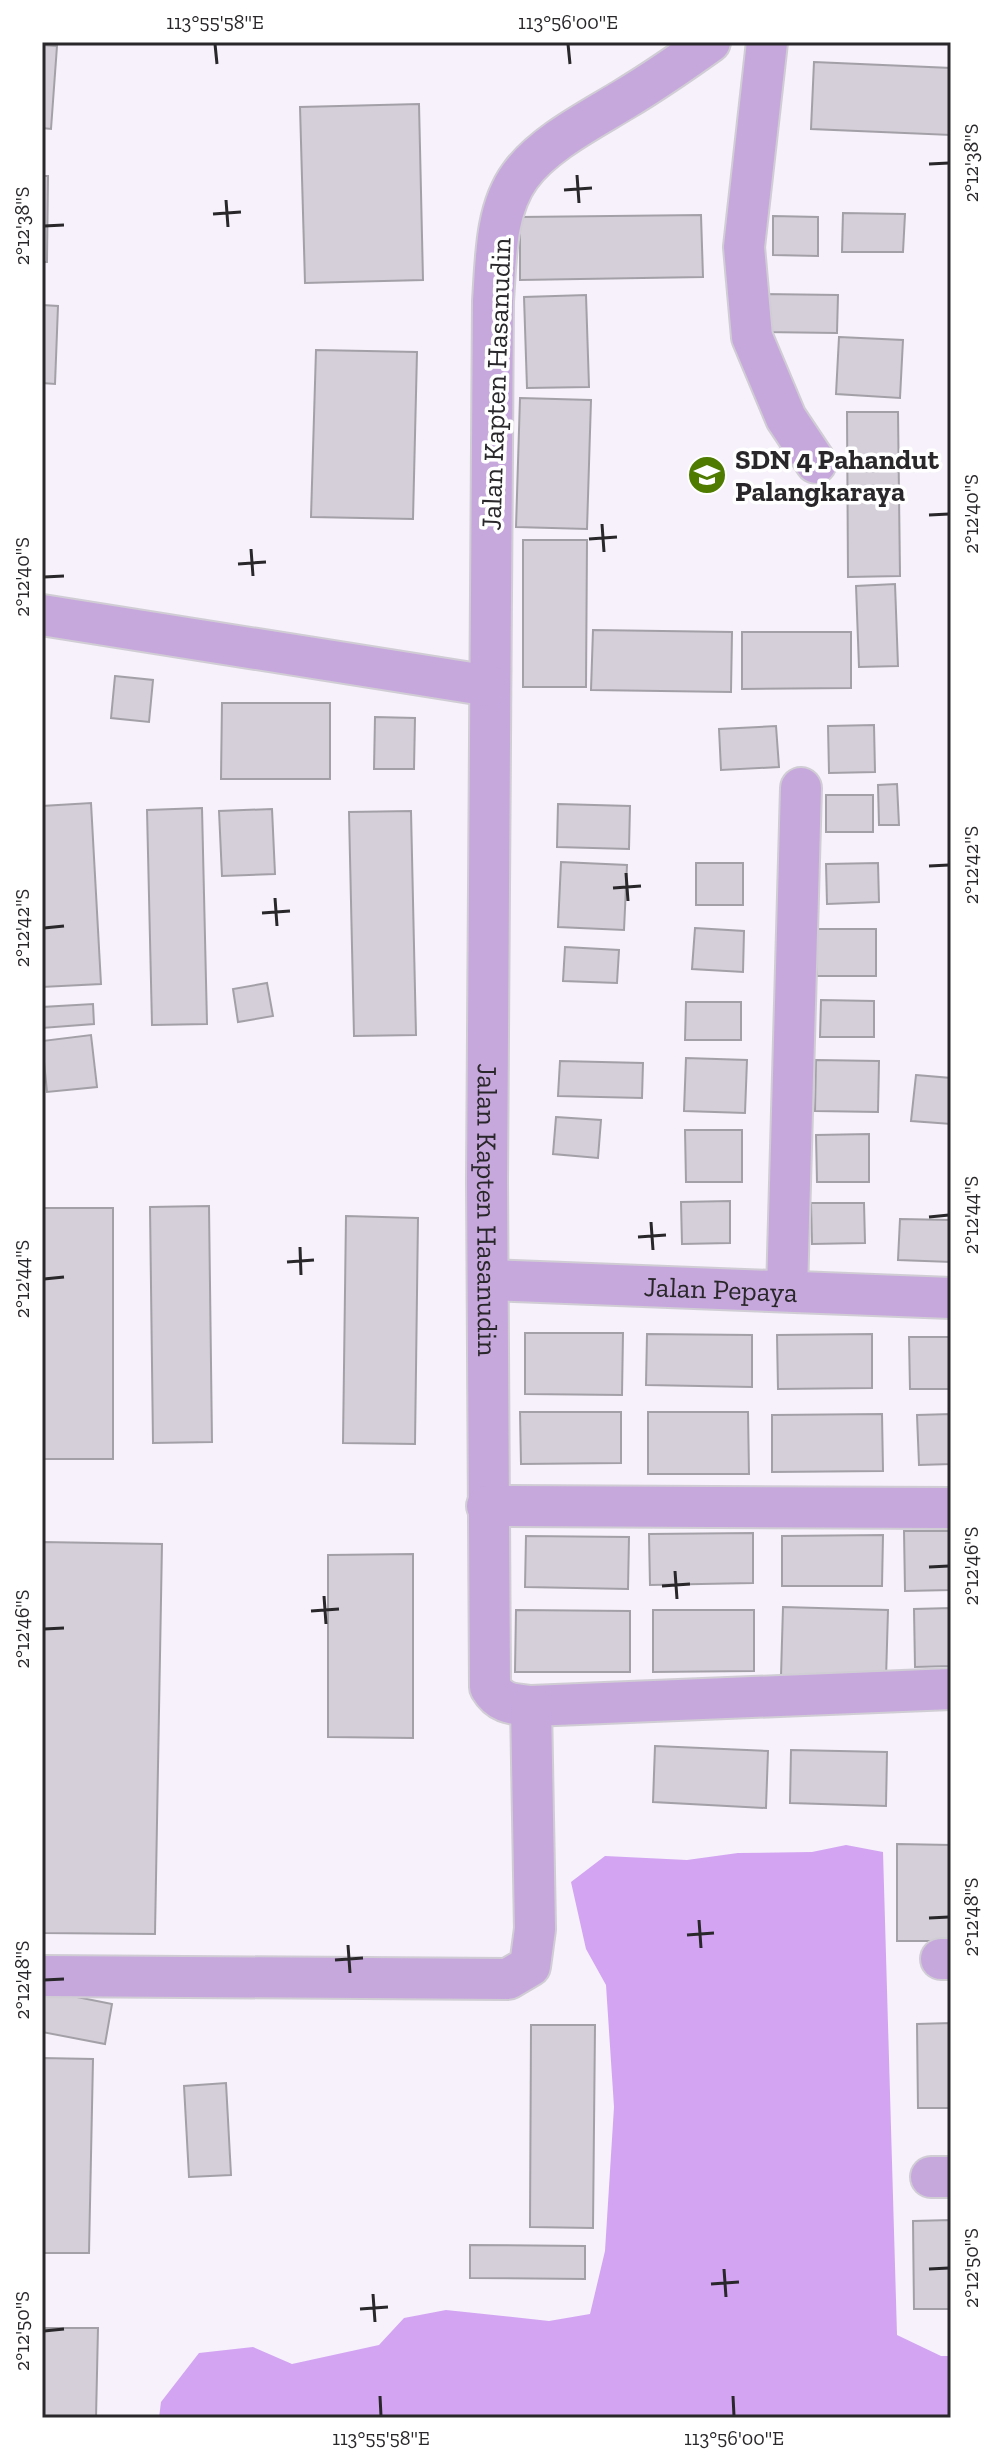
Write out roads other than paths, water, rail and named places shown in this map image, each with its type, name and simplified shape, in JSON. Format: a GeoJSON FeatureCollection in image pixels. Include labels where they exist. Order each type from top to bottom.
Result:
{"type":"FeatureCollection","features":[{"type":"Feature","properties":{"kind":"street","name":"Jalan Kapten Hasanudin"},"geometry":{"type":"LineString","coordinates":[[710,42],[573,130],[544,153],[519,177],[508,200],[498,238],[493,301],[487,1181],[490,1687],[496,1697],[508,1704],[531,1706],[951,1689]]}},
{"type":"Feature","properties":{"kind":"street"},"geometry":{"type":"LineString","coordinates":[[767,42],[744,247],[752,337],[786,418],[816,463]]}},
{"type":"Feature","properties":{"kind":"street"},"geometry":{"type":"LineString","coordinates":[[42,615],[490,686]]}},
{"type":"Feature","properties":{"kind":"street"},"geometry":{"type":"LineString","coordinates":[[787,1291],[801,788]]}},
{"type":"Feature","properties":{"kind":"street","name":"Jalan Pepaya"},"geometry":{"type":"LineString","coordinates":[[489,1280],[951,1298]]}},
{"type":"Feature","properties":{"kind":"street"},"geometry":{"type":"LineString","coordinates":[[487,1506],[951,1508]]}},
{"type":"Feature","properties":{"kind":"street"},"geometry":{"type":"LineString","coordinates":[[42,1976],[508,1979],[530,1966],[535,1929],[531,1706]]}},
{"type":"Feature","properties":{"kind":"place","name":"SDN 4 Pahandut Palangkaraya"},"geometry":{"type":"Point","coordinates":[707,475]}}]}
